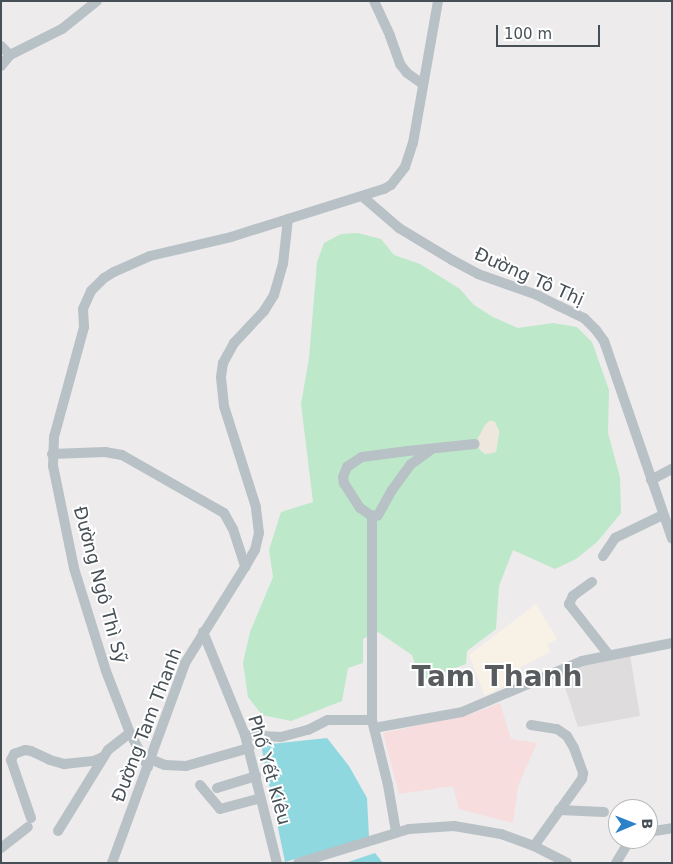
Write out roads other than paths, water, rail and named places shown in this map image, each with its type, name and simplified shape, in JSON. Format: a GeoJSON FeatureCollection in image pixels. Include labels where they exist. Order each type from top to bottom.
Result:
{"type":"FeatureCollection","features":[{"type":"Feature","properties":{"kind":"street"},"geometry":{"type":"LineString","coordinates":[[1,66],[10,55],[62,29],[97,1]]}},
{"type":"Feature","properties":{"kind":"street"},"geometry":{"type":"LineString","coordinates":[[374,1],[404,70],[424,84]]}},
{"type":"Feature","properties":{"kind":"street"},"geometry":{"type":"LineString","coordinates":[[288,219],[363,197],[391,185],[405,168],[413,143],[438,1]]}},
{"type":"Feature","properties":{"kind":"street"},"geometry":{"type":"LineString","coordinates":[[1,46],[10,55]]}},
{"type":"Feature","properties":{"kind":"street","name":"Đường Tô Thị"},"geometry":{"type":"LineString","coordinates":[[363,197],[399,228],[452,260],[478,274],[537,295],[584,318],[596,330],[604,341],[672,539]]}},
{"type":"Feature","properties":{"kind":"street","name":"Đường Ngô Thì Sỹ"},"geometry":{"type":"LineString","coordinates":[[149,763],[130,733],[106,671],[74,568],[52,454],[54,437],[84,327],[84,304],[91,291],[114,272],[150,256],[231,237],[288,219]]}},
{"type":"Feature","properties":{"kind":"street","name":"Đường Tam Thanh"},"geometry":{"type":"LineString","coordinates":[[112,863],[184,663],[245,567],[260,533],[259,518],[224,406],[221,377],[223,363],[234,343],[269,306],[274,295],[283,264],[288,219]]}},
{"type":"Feature","properties":{"kind":"street"},"geometry":{"type":"LineString","coordinates":[[432,449],[411,464],[392,490],[378,515],[372,516],[360,508],[344,483],[344,471],[350,463],[362,457],[475,444]]}},
{"type":"Feature","properties":{"kind":"street"},"geometry":{"type":"LineString","coordinates":[[52,454],[105,452],[122,455],[224,513],[234,529],[245,567]]}},
{"type":"Feature","properties":{"kind":"street"},"geometry":{"type":"LineString","coordinates":[[651,480],[672,469]]}},
{"type":"Feature","properties":{"kind":"street"},"geometry":{"type":"LineString","coordinates":[[603,556],[615,538],[663,515]]}},
{"type":"Feature","properties":{"kind":"street"},"geometry":{"type":"LineString","coordinates":[[372,516],[373,724],[388,785],[396,832]]}},
{"type":"Feature","properties":{"kind":"street"},"geometry":{"type":"LineString","coordinates":[[592,582],[573,596],[569,604],[608,654]]}},
{"type":"Feature","properties":{"kind":"street","name":"Phố Yết Kiêu"},"geometry":{"type":"LineString","coordinates":[[203,632],[245,735],[277,863]]}},
{"type":"Feature","properties":{"kind":"street"},"geometry":{"type":"LineString","coordinates":[[245,735],[281,737],[308,730],[328,720],[373,724],[462,712],[564,667],[608,654],[672,643]]}},
{"type":"Feature","properties":{"kind":"street"},"geometry":{"type":"LineString","coordinates":[[531,725],[557,729],[567,736],[581,766],[582,779],[534,846]]}},
{"type":"Feature","properties":{"kind":"street"},"geometry":{"type":"LineString","coordinates":[[58,832],[111,746],[130,733]]}},
{"type":"Feature","properties":{"kind":"street"},"geometry":{"type":"LineString","coordinates":[[149,763],[186,766],[249,748]]}},
{"type":"Feature","properties":{"kind":"street"},"geometry":{"type":"LineString","coordinates":[[1,848],[30,822],[11,760],[14,754],[25,750],[31,751],[64,764],[94,761],[103,757]]}},
{"type":"Feature","properties":{"kind":"street"},"geometry":{"type":"LineString","coordinates":[[217,788],[256,776]]}},
{"type":"Feature","properties":{"kind":"street"},"geometry":{"type":"LineString","coordinates":[[200,785],[220,809],[261,798]]}},
{"type":"Feature","properties":{"kind":"street"},"geometry":{"type":"LineString","coordinates":[[560,810],[604,812]]}},
{"type":"Feature","properties":{"kind":"street"},"geometry":{"type":"LineString","coordinates":[[298,863],[396,832],[428,826],[462,826],[501,834],[534,846],[567,863]]}},
{"type":"Feature","properties":{"kind":"street"},"geometry":{"type":"LineString","coordinates":[[658,830],[672,828]]}},
{"type":"Feature","properties":{"kind":"street"},"geometry":{"type":"LineString","coordinates":[[616,863],[624,849]]}},
{"type":"Feature","properties":{"kind":"water"},"geometry":{"type":"Polygon","coordinates":[[[327,738],[349,766],[367,798],[369,837],[285,862],[261,745],[327,738]]]}},
{"type":"Feature","properties":{"kind":"water"},"geometry":{"type":"Polygon","coordinates":[[[375,853],[383,863],[348,863],[348,862],[375,853]]]}},
{"type":"Feature","properties":{"kind":"district","name":"Tam Thanh"},"geometry":{"type":"Point","coordinates":[497,677]}}]}
